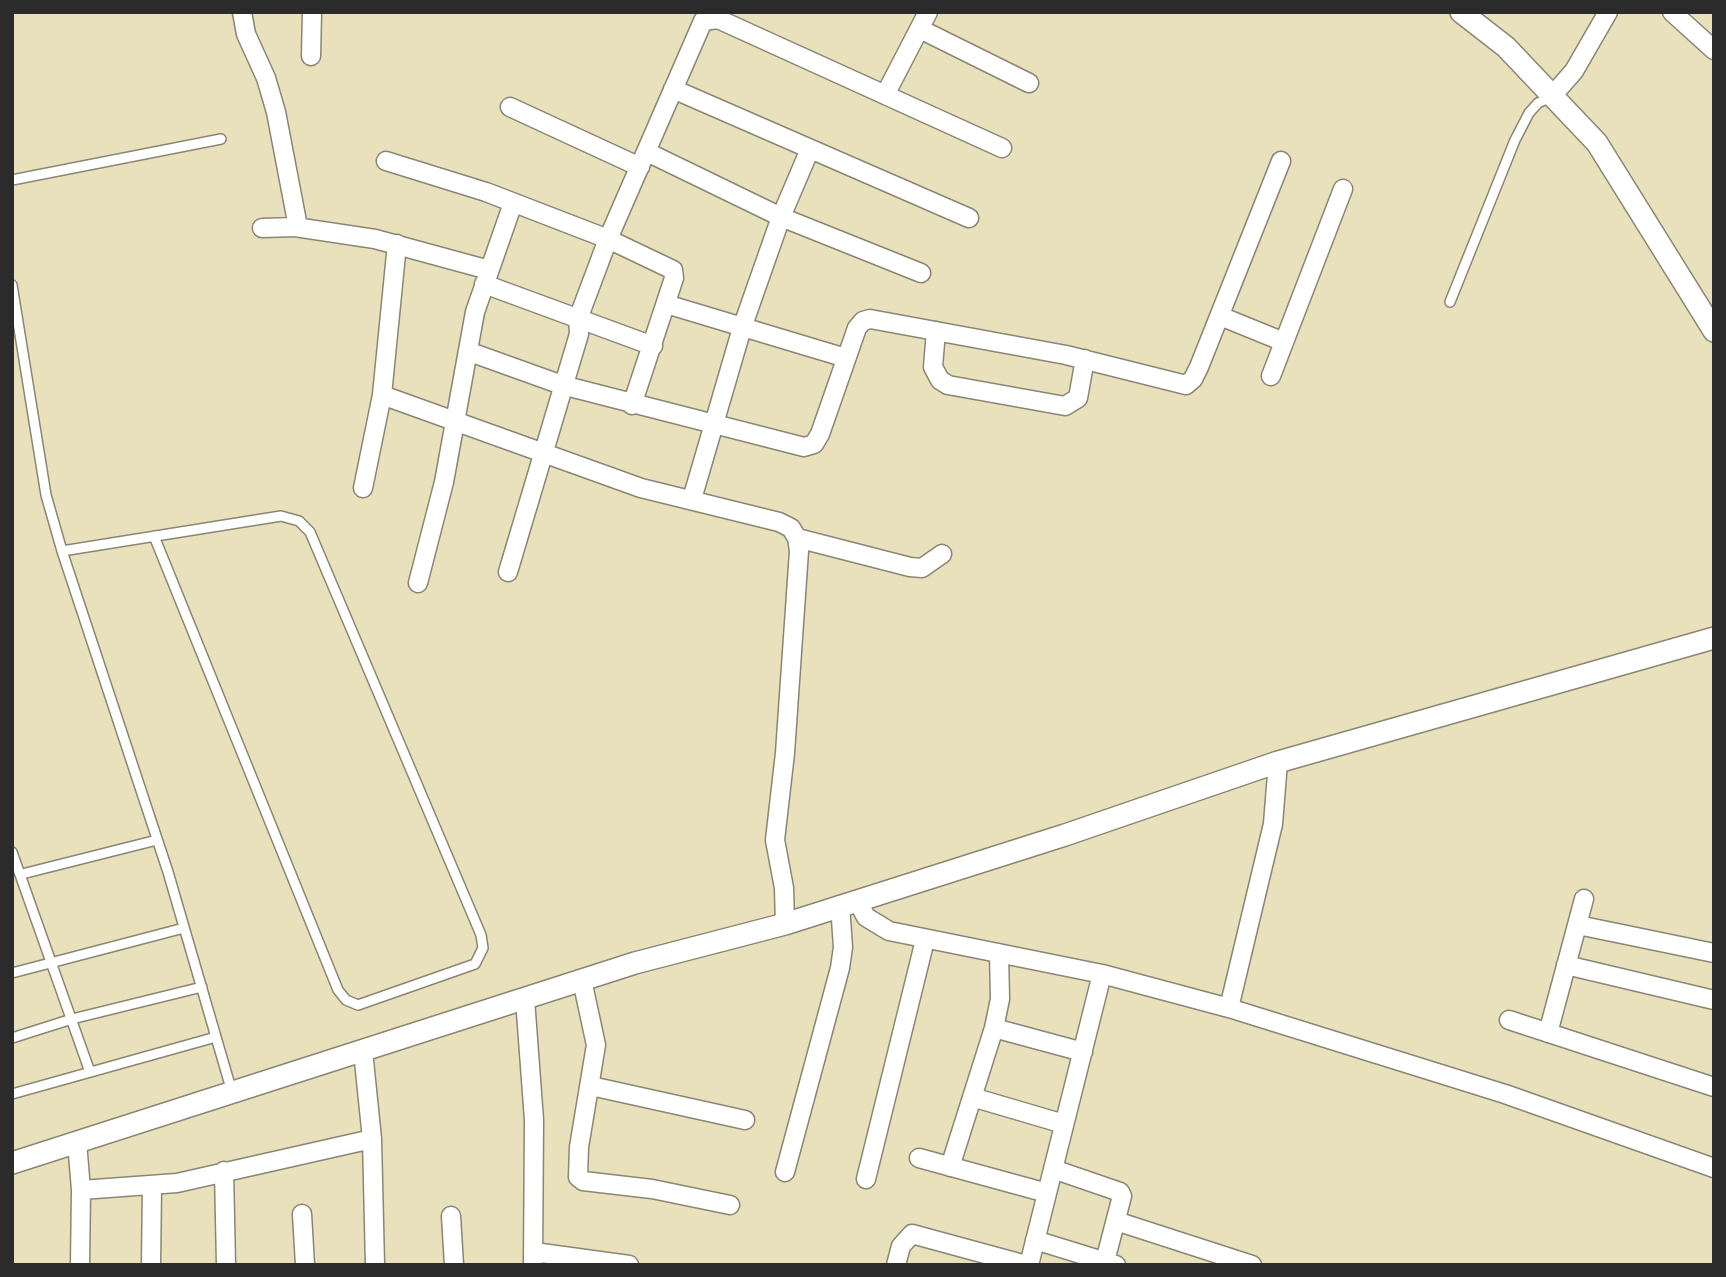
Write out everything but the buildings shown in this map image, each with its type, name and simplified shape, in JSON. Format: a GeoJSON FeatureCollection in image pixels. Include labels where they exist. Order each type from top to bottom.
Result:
{"type":"FeatureCollection","features":[{"type":"Feature","properties":{"kind":"street"},"geometry":{"type":"LineString","coordinates":[[243,12],[246,34],[266,78],[276,111],[298,227]]}},
{"type":"Feature","properties":{"kind":"street"},"geometry":{"type":"LineString","coordinates":[[311,55],[312,12]]}},
{"type":"Feature","properties":{"kind":"street"},"geometry":{"type":"LineString","coordinates":[[1461,12],[1506,47],[1597,143],[1714,331]]}},
{"type":"Feature","properties":{"kind":"street"},"geometry":{"type":"LineString","coordinates":[[1552,96],[1574,71],[1608,12]]}},
{"type":"Feature","properties":{"kind":"street"},"geometry":{"type":"LineString","coordinates":[[1672,12],[1714,50]]}},
{"type":"Feature","properties":{"kind":"street"},"geometry":{"type":"LineString","coordinates":[[1692,29],[1701,12]]}},
{"type":"Feature","properties":{"kind":"street"},"geometry":{"type":"LineString","coordinates":[[508,572],[579,334],[578,319],[608,239],[699,29],[709,18],[718,19],[1002,148]]}},
{"type":"Feature","properties":{"kind":"street"},"geometry":{"type":"LineString","coordinates":[[885,95],[921,18],[1029,83]]}},
{"type":"Feature","properties":{"kind":"street"},"geometry":{"type":"LineString","coordinates":[[673,89],[969,218]]}},
{"type":"Feature","properties":{"kind":"street"},"geometry":{"type":"LineString","coordinates":[[510,107],[921,273]]}},
{"type":"Feature","properties":{"kind":"street"},"geometry":{"type":"LineString","coordinates":[[692,499],[742,328],[781,217],[810,149]]}},
{"type":"Feature","properties":{"kind":"street"},"geometry":{"type":"LineString","coordinates":[[386,160],[451,179],[608,239],[673,270],[666,304],[632,405]]}},
{"type":"Feature","properties":{"kind":"street"},"geometry":{"type":"LineString","coordinates":[[470,352],[562,385],[632,405],[713,422],[804,447],[814,444],[846,358],[863,321],[870,319],[1085,359],[1186,385],[1199,368],[1281,161]]}},
{"type":"Feature","properties":{"kind":"street"},"geometry":{"type":"LineString","coordinates":[[1270,376],[1343,189]]}},
{"type":"Feature","properties":{"kind":"street"},"geometry":{"type":"LineString","coordinates":[[418,583],[456,419],[475,312],[513,203]]}},
{"type":"Feature","properties":{"kind":"street"},"geometry":{"type":"LineString","coordinates":[[262,229],[298,227],[397,244],[486,277],[578,319],[653,346]]}},
{"type":"Feature","properties":{"kind":"street"},"geometry":{"type":"LineString","coordinates":[[363,488],[382,395],[397,244]]}},
{"type":"Feature","properties":{"kind":"street"},"geometry":{"type":"LineString","coordinates":[[666,304],[846,358]]}},
{"type":"Feature","properties":{"kind":"street"},"geometry":{"type":"LineString","coordinates":[[1220,316],[1284,342]]}},
{"type":"Feature","properties":{"kind":"street"},"geometry":{"type":"LineString","coordinates":[[936,331],[933,367],[940,380],[948,385],[1065,407],[1078,398],[1085,359]]}},
{"type":"Feature","properties":{"kind":"street"},"geometry":{"type":"LineString","coordinates":[[382,395],[456,419],[641,488],[779,522],[791,528],[797,538],[785,753],[775,840],[784,888],[785,924]]}},
{"type":"Feature","properties":{"kind":"street"},"geometry":{"type":"LineString","coordinates":[[797,538],[910,567],[922,568],[942,554]]}},
{"type":"Feature","properties":{"kind":"street"},"geometry":{"type":"LineString","coordinates":[[12,1163],[635,963],[785,924],[1065,835],[1278,762],[1714,638]]}},
{"type":"Feature","properties":{"kind":"street"},"geometry":{"type":"LineString","coordinates":[[1229,1007],[1273,824],[1278,762]]}},
{"type":"Feature","properties":{"kind":"street"},"geometry":{"type":"LineString","coordinates":[[1548,1033],[1584,899]]}},
{"type":"Feature","properties":{"kind":"street"},"geometry":{"type":"LineString","coordinates":[[849,902],[876,926],[925,940],[1102,974],[1229,1007],[1505,1094],[1714,1168]]}},
{"type":"Feature","properties":{"kind":"street"},"geometry":{"type":"LineString","coordinates":[[785,1172],[840,968],[849,902]]}},
{"type":"Feature","properties":{"kind":"street"},"geometry":{"type":"LineString","coordinates":[[1578,925],[1714,953]]}},
{"type":"Feature","properties":{"kind":"street"},"geometry":{"type":"LineString","coordinates":[[866,1179],[925,940]]}},
{"type":"Feature","properties":{"kind":"street"},"geometry":{"type":"LineString","coordinates":[[950,1167],[994,1028],[1000,999],[999,953]]}},
{"type":"Feature","properties":{"kind":"street"},"geometry":{"type":"LineString","coordinates":[[1566,965],[1714,1000]]}},
{"type":"Feature","properties":{"kind":"street"},"geometry":{"type":"LineString","coordinates":[[895,1265],[901,1246],[912,1234],[1027,1265],[1102,974]]}},
{"type":"Feature","properties":{"kind":"street"},"geometry":{"type":"LineString","coordinates":[[582,980],[596,1045],[592,1086],[579,1147],[578,1177],[583,1181],[652,1189],[730,1205]]}},
{"type":"Feature","properties":{"kind":"street"},"geometry":{"type":"LineString","coordinates":[[525,999],[534,1120],[533,1259],[629,1265]]}},
{"type":"Feature","properties":{"kind":"street"},"geometry":{"type":"LineString","coordinates":[[1509,1020],[1714,1087]]}},
{"type":"Feature","properties":{"kind":"street"},"geometry":{"type":"LineString","coordinates":[[994,1028],[1083,1052]]}},
{"type":"Feature","properties":{"kind":"street"},"geometry":{"type":"LineString","coordinates":[[363,1051],[372,1139],[375,1265]]}},
{"type":"Feature","properties":{"kind":"street"},"geometry":{"type":"LineString","coordinates":[[592,1086],[746,1120]]}},
{"type":"Feature","properties":{"kind":"street"},"geometry":{"type":"LineString","coordinates":[[972,1097],[1064,1124]]}},
{"type":"Feature","properties":{"kind":"street"},"geometry":{"type":"LineString","coordinates":[[81,1190],[152,1186],[372,1139]]}},
{"type":"Feature","properties":{"kind":"street"},"geometry":{"type":"LineString","coordinates":[[77,1142],[81,1190],[80,1265]]}},
{"type":"Feature","properties":{"kind":"street"},"geometry":{"type":"LineString","coordinates":[[919,1158],[1047,1193]]}},
{"type":"Feature","properties":{"kind":"street"},"geometry":{"type":"LineString","coordinates":[[1035,1240],[1108,1264],[1122,1196],[1120,1192],[1053,1169]]}},
{"type":"Feature","properties":{"kind":"street"},"geometry":{"type":"LineString","coordinates":[[224,1171],[226,1265]]}},
{"type":"Feature","properties":{"kind":"street"},"geometry":{"type":"LineString","coordinates":[[151,1265],[152,1186]]}},
{"type":"Feature","properties":{"kind":"street"},"geometry":{"type":"LineString","coordinates":[[302,1214],[305,1265]]}},
{"type":"Feature","properties":{"kind":"street"},"geometry":{"type":"LineString","coordinates":[[451,1216],[454,1265]]}},
{"type":"Feature","properties":{"kind":"street"},"geometry":{"type":"LineString","coordinates":[[1116,1221],[1252,1265]]}},
{"type":"Feature","properties":{"kind":"lane"},"geometry":{"type":"LineString","coordinates":[[1450,302],[1529,113],[1538,103],[1552,96]]}},
{"type":"Feature","properties":{"kind":"lane"},"geometry":{"type":"LineString","coordinates":[[12,180],[221,139]]}},
{"type":"Feature","properties":{"kind":"lane"},"geometry":{"type":"LineString","coordinates":[[12,285],[46,495],[157,840],[232,1092]]}},
{"type":"Feature","properties":{"kind":"lane"},"geometry":{"type":"LineString","coordinates":[[62,551],[154,536],[281,516],[299,521],[310,532],[481,935],[483,948],[475,964],[358,1004],[346,1000],[338,990],[154,536]]}},
{"type":"Feature","properties":{"kind":"lane"},"geometry":{"type":"LineString","coordinates":[[22,874],[157,840]]}},
{"type":"Feature","properties":{"kind":"lane"},"geometry":{"type":"LineString","coordinates":[[12,852],[90,1072]]}},
{"type":"Feature","properties":{"kind":"lane"},"geometry":{"type":"LineString","coordinates":[[12,973],[184,928]]}},
{"type":"Feature","properties":{"kind":"lane"},"geometry":{"type":"LineString","coordinates":[[12,1038],[72,1019],[202,987]]}},
{"type":"Feature","properties":{"kind":"lane"},"geometry":{"type":"LineString","coordinates":[[12,1094],[216,1037]]}}]}
